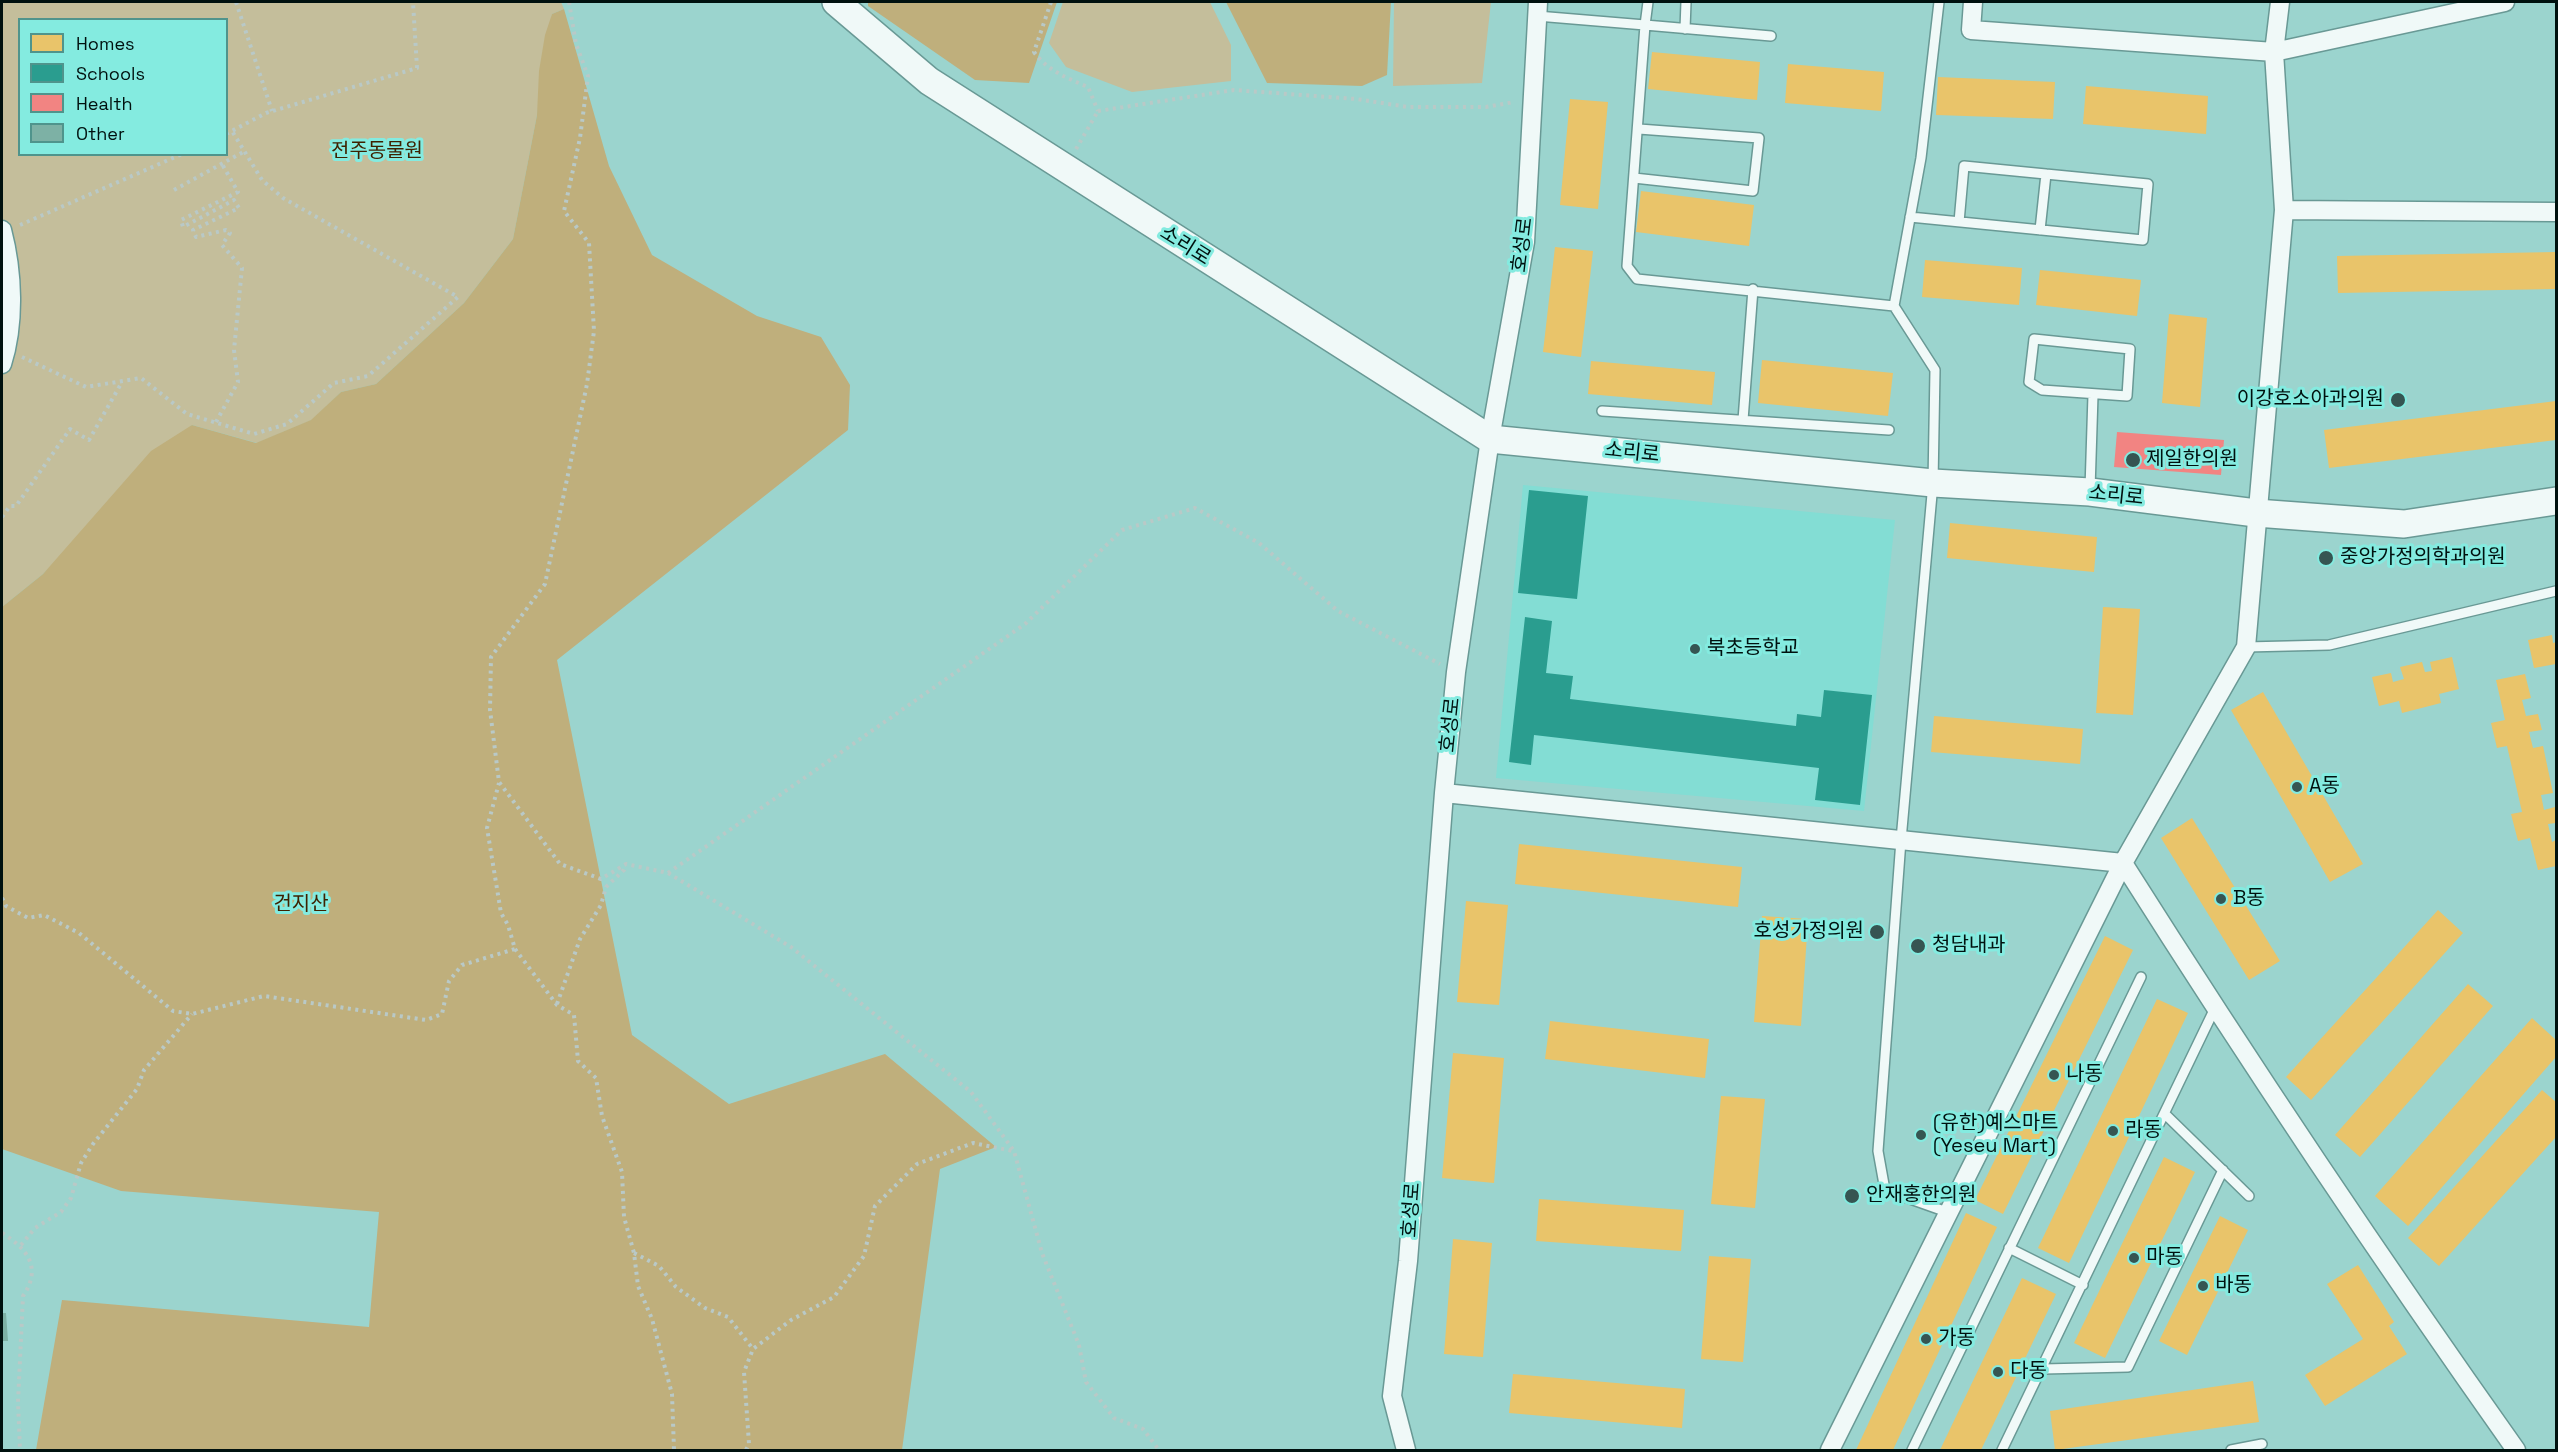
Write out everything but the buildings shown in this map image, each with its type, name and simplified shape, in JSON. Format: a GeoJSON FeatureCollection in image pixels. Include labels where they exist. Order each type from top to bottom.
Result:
{"type":"FeatureCollection","features":[{"type":"Feature","properties":{"kind":"street","name":"소리로"},"geometry":{"type":"LineString","coordinates":[[836,2],[929,81],[1490,439],[1934,483],[2090,492],[2256,513],[2404,524],[2556,501]]}},
{"type":"Feature","properties":{"kind":"street"},"geometry":{"type":"LineString","coordinates":[[1973,2],[1971,30],[2274,52],[2461,6],[2505,2]]}},
{"type":"Feature","properties":{"kind":"street"},"geometry":{"type":"LineString","coordinates":[[1830,1450],[2123,863],[2246,647],[2284,210],[2274,52],[2280,2]]}},
{"type":"Feature","properties":{"kind":"street","name":"호성로"},"geometry":{"type":"LineString","coordinates":[[1406,1450],[1392,1396],[1408,1261],[1444,793],[1456,672],[1490,439],[1525,242],[1538,9]]}},
{"type":"Feature","properties":{"kind":"street"},"geometry":{"type":"LineString","coordinates":[[2284,210],[2556,212]]}},
{"type":"Feature","properties":{"kind":"street"},"geometry":{"type":"LineString","coordinates":[[2,231],[9,274],[10,319],[4,357]]}},
{"type":"Feature","properties":{"kind":"street"},"geometry":{"type":"LineString","coordinates":[[1444,793],[2123,863]]}},
{"type":"Feature","properties":{"kind":"street"},"geometry":{"type":"LineString","coordinates":[[2123,863],[2215,1008],[2368,1236],[2516,1450]]}},
{"type":"Feature","properties":{"kind":"lane"},"geometry":{"type":"LineString","coordinates":[[1648,2],[1627,266],[1637,279],[1753,289],[1894,306]]}},
{"type":"Feature","properties":{"kind":"lane"},"geometry":{"type":"LineString","coordinates":[[1685,29],[1686,2]]}},
{"type":"Feature","properties":{"kind":"lane"},"geometry":{"type":"LineString","coordinates":[[1939,2],[1921,158],[1894,306],[1935,370],[1934,483],[1900,840],[1878,1151],[1885,1190],[1947,1212]]}},
{"type":"Feature","properties":{"kind":"lane"},"geometry":{"type":"LineString","coordinates":[[1538,9],[1645,25],[1771,36]]}},
{"type":"Feature","properties":{"kind":"lane"},"geometry":{"type":"LineString","coordinates":[[1634,177],[1753,191],[1760,138],[1639,129]]}},
{"type":"Feature","properties":{"kind":"lane"},"geometry":{"type":"LineString","coordinates":[[1910,217],[1959,222],[2040,230],[2143,240],[2148,184],[1964,166],[1959,222]]}},
{"type":"Feature","properties":{"kind":"lane"},"geometry":{"type":"LineString","coordinates":[[2040,230],[2046,174]]}},
{"type":"Feature","properties":{"kind":"lane"},"geometry":{"type":"LineString","coordinates":[[1743,420],[1753,289]]}},
{"type":"Feature","properties":{"kind":"lane"},"geometry":{"type":"LineString","coordinates":[[2034,339],[2130,349],[2127,396],[2093,396],[2042,390],[2029,382],[2034,339]]}},
{"type":"Feature","properties":{"kind":"lane"},"geometry":{"type":"LineString","coordinates":[[2090,492],[2093,396]]}},
{"type":"Feature","properties":{"kind":"lane"},"geometry":{"type":"LineString","coordinates":[[1602,411],[1889,430]]}},
{"type":"Feature","properties":{"kind":"lane"},"geometry":{"type":"LineString","coordinates":[[2246,647],[2329,645],[2556,591]]}},
{"type":"Feature","properties":{"kind":"lane"},"geometry":{"type":"LineString","coordinates":[[1912,1450],[2141,977]]}},
{"type":"Feature","properties":{"kind":"lane"},"geometry":{"type":"LineString","coordinates":[[2002,1450],[2166,1115],[2215,1008]]}},
{"type":"Feature","properties":{"kind":"lane"},"geometry":{"type":"LineString","coordinates":[[2166,1115],[2249,1196]]}},
{"type":"Feature","properties":{"kind":"lane"},"geometry":{"type":"LineString","coordinates":[[2043,1369],[2128,1367],[2223,1170]]}},
{"type":"Feature","properties":{"kind":"lane"},"geometry":{"type":"LineString","coordinates":[[2008,1248],[2083,1285]]}},
{"type":"Feature","properties":{"kind":"lane"},"geometry":{"type":"LineString","coordinates":[[2231,1450],[2262,1444]]}},
{"type":"Feature","properties":{"kind":"path"},"geometry":{"type":"LineString","coordinates":[[236,2],[272,111]]}},
{"type":"Feature","properties":{"kind":"path"},"geometry":{"type":"LineString","coordinates":[[228,133],[272,111],[417,68],[413,2]]}},
{"type":"Feature","properties":{"kind":"path"},"geometry":{"type":"LineString","coordinates":[[569,2],[576,44],[588,76],[580,138],[564,211],[589,243],[594,331],[587,384],[545,584],[491,657],[490,710],[499,782],[487,828],[501,913],[508,925],[515,950],[557,1005],[574,1015],[578,1061],[596,1078],[602,1116],[622,1172],[624,1217],[634,1253],[638,1286],[652,1319],[672,1394],[674,1450]]}},
{"type":"Feature","properties":{"kind":"path"},"geometry":{"type":"LineString","coordinates":[[1051,2],[1034,52],[1042,64],[1088,87],[1098,111]]}},
{"type":"Feature","properties":{"kind":"path"},"geometry":{"type":"LineString","coordinates":[[1098,111],[1234,90],[1356,99],[1408,107],[1492,107],[1533,97]]}},
{"type":"Feature","properties":{"kind":"path"},"geometry":{"type":"LineString","coordinates":[[1060,165],[1075,149],[1098,111]]}},
{"type":"Feature","properties":{"kind":"path"},"geometry":{"type":"LineString","coordinates":[[4,357],[86,387],[141,378],[187,414],[254,434],[287,424],[334,383],[368,376],[458,297],[283,198],[262,180],[232,131]]}},
{"type":"Feature","properties":{"kind":"path"},"geometry":{"type":"LineString","coordinates":[[174,190],[245,151]]}},
{"type":"Feature","properties":{"kind":"path"},"geometry":{"type":"LineString","coordinates":[[2,231],[177,156]]}},
{"type":"Feature","properties":{"kind":"path"},"geometry":{"type":"LineString","coordinates":[[216,422],[238,382],[234,350],[242,268],[222,245],[230,233],[226,230],[196,237],[192,230],[239,208],[234,200],[183,227],[181,219],[238,192],[222,164]]}},
{"type":"Feature","properties":{"kind":"path"},"geometry":{"type":"LineString","coordinates":[[2,517],[10,506],[16,506],[69,429],[89,440],[123,381]]}},
{"type":"Feature","properties":{"kind":"path"},"geometry":{"type":"LineString","coordinates":[[668,873],[1026,624],[1122,530],[1195,508],[1259,543],[1338,611],[1456,672]]}},
{"type":"Feature","properties":{"kind":"path"},"geometry":{"type":"LineString","coordinates":[[499,782],[560,864],[601,879],[626,864],[668,873],[800,954],[971,1092],[1014,1151],[1042,1253],[1079,1345],[1086,1382],[1114,1419],[1143,1429],[1159,1450]]}},
{"type":"Feature","properties":{"kind":"path"},"geometry":{"type":"LineString","coordinates":[[557,1005],[580,939],[601,905],[606,887],[624,870],[626,864]]}},
{"type":"Feature","properties":{"kind":"path"},"geometry":{"type":"LineString","coordinates":[[2,898],[6,906],[28,918],[44,915],[79,933],[172,1011],[192,1014],[264,996],[426,1020],[442,1014],[449,981],[462,966],[515,950]]}},
{"type":"Feature","properties":{"kind":"path"},"geometry":{"type":"LineString","coordinates":[[21,1245],[35,1228],[61,1212],[71,1198],[81,1163],[93,1144],[136,1089],[144,1070],[192,1014]]}},
{"type":"Feature","properties":{"kind":"path"},"geometry":{"type":"LineString","coordinates":[[746,1450],[749,1444],[744,1372],[753,1348],[791,1320],[834,1297],[864,1256],[874,1206],[918,1164],[973,1143],[1014,1151]]}},
{"type":"Feature","properties":{"kind":"path"},"geometry":{"type":"LineString","coordinates":[[2,1233],[21,1245],[32,1263],[30,1286],[23,1296],[18,1402],[20,1450]]}},
{"type":"Feature","properties":{"kind":"path"},"geometry":{"type":"LineString","coordinates":[[634,1253],[659,1266],[676,1287],[705,1308],[728,1317],[753,1348]]}},
{"type":"Feature","properties":{"kind":"shaded area","name":"북초등학교"},"geometry":{"type":"Polygon","coordinates":[[[1523,485],[1895,520],[1864,811],[1496,778],[1523,485]]]}},
{"type":"Feature","properties":{"kind":"green space","name":"전주동물원"},"geometry":{"type":"Polygon","coordinates":[[[2,2],[561,2],[564,9],[552,14],[537,115],[513,239],[464,303],[376,384],[341,392],[312,420],[257,443],[192,425],[43,574],[2,607],[2,2]]]}},
{"type":"Feature","properties":{"kind":"green space"},"geometry":{"type":"Polygon","coordinates":[[[868,2],[1057,2],[1029,83],[975,80],[868,6],[868,2]]]}},
{"type":"Feature","properties":{"kind":"green space"},"geometry":{"type":"Polygon","coordinates":[[[1063,2],[1210,2],[1231,45],[1231,81],[1132,92],[1066,67],[1049,43],[1063,2]]]}},
{"type":"Feature","properties":{"kind":"green space"},"geometry":{"type":"Polygon","coordinates":[[[1226,2],[1391,2],[1387,75],[1362,86],[1267,83],[1226,2]]]}},
{"type":"Feature","properties":{"kind":"green space"},"geometry":{"type":"Polygon","coordinates":[[[1394,2],[1491,2],[1482,83],[1393,86],[1394,2]]]}},
{"type":"Feature","properties":{"kind":"green space","name":"건지산"},"geometry":{"type":"Polygon","coordinates":[[[564,9],[609,166],[652,255],[757,316],[821,337],[850,385],[848,430],[557,660],[632,1035],[729,1104],[885,1054],[996,1147],[940,1169],[902,1450],[36,1450],[62,1300],[369,1327],[379,1212],[121,1191],[2,1149],[2,607],[43,574],[151,451],[192,425],[256,443],[311,420],[341,392],[376,384],[464,303],[513,239],[537,115],[539,71],[545,35],[552,14],[564,9]]]}},
{"type":"Feature","properties":{"kind":"place","name":"이강호소아과의원"},"geometry":{"type":"Point","coordinates":[2398,400]}},
{"type":"Feature","properties":{"kind":"place","name":"제일한의원"},"geometry":{"type":"Point","coordinates":[2133,460]}},
{"type":"Feature","properties":{"kind":"place","name":"중앙가정의학과의원"},"geometry":{"type":"Point","coordinates":[2326,558]}},
{"type":"Feature","properties":{"kind":"place","name":"북초등학교"},"geometry":{"type":"Point","coordinates":[1695,649]}},
{"type":"Feature","properties":{"kind":"place","name":"A동"},"geometry":{"type":"Point","coordinates":[2297,787]}},
{"type":"Feature","properties":{"kind":"place","name":"B동"},"geometry":{"type":"Point","coordinates":[2221,899]}},
{"type":"Feature","properties":{"kind":"place","name":"호성가정의원"},"geometry":{"type":"Point","coordinates":[1877,932]}},
{"type":"Feature","properties":{"kind":"place","name":"청담내과"},"geometry":{"type":"Point","coordinates":[1918,946]}},
{"type":"Feature","properties":{"kind":"place","name":"나동"},"geometry":{"type":"Point","coordinates":[2054,1075]}},
{"type":"Feature","properties":{"kind":"place","name":"라동"},"geometry":{"type":"Point","coordinates":[2113,1131]}},
{"type":"Feature","properties":{"kind":"place","name":"(유한)예스마트 (Yeseu Mart)"},"geometry":{"type":"Point","coordinates":[1921,1135]}},
{"type":"Feature","properties":{"kind":"place","name":"안재홍한의원"},"geometry":{"type":"Point","coordinates":[1852,1196]}},
{"type":"Feature","properties":{"kind":"place","name":"마동"},"geometry":{"type":"Point","coordinates":[2134,1258]}},
{"type":"Feature","properties":{"kind":"place","name":"바동"},"geometry":{"type":"Point","coordinates":[2203,1286]}},
{"type":"Feature","properties":{"kind":"place","name":"가동"},"geometry":{"type":"Point","coordinates":[1926,1339]}},
{"type":"Feature","properties":{"kind":"place","name":"다동"},"geometry":{"type":"Point","coordinates":[1998,1372]}}]}
